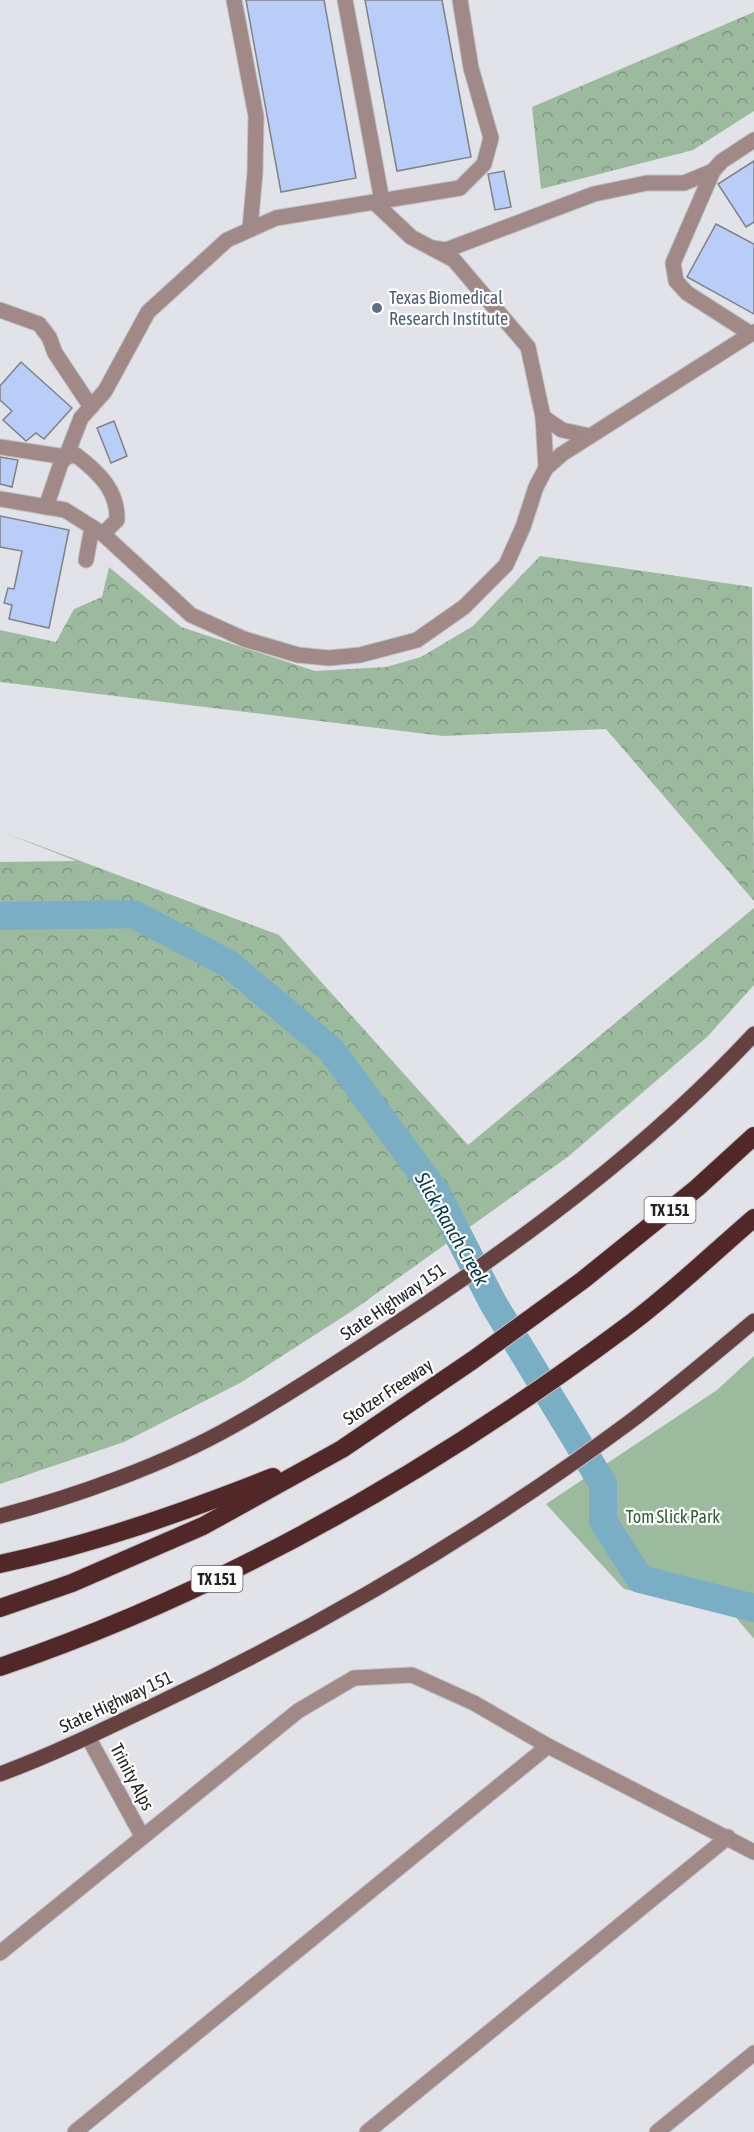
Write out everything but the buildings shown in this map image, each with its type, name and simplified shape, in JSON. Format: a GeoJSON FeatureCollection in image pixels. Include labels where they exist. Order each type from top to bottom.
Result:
{"type":"FeatureCollection","features":[{"type":"Feature","properties":{"kind":"highway","name":"Stotzer Freeway"},"geometry":{"type":"LineString","coordinates":[[0,1608],[72,1583],[203,1527],[342,1449],[473,1360],[584,1280],[697,1188],[754,1136]]}},
{"type":"Feature","properties":{"kind":"highway","name":"TX 151"},"geometry":{"type":"LineString","coordinates":[[0,1667],[63,1646],[183,1595],[267,1555],[423,1468],[628,1326],[754,1218]]}},
{"type":"Feature","properties":{"kind":"highway"},"geometry":{"type":"LineString","coordinates":[[0,1564],[67,1550],[190,1510],[342,1449]]}},
{"type":"Feature","properties":{"kind":"main road","name":"State Highway 151"},"geometry":{"type":"LineString","coordinates":[[0,1516],[31,1508],[143,1468],[231,1428],[381,1334],[518,1239],[602,1176],[724,1066],[754,1034]]}},
{"type":"Feature","properties":{"kind":"main road","name":"State Highway 151"},"geometry":{"type":"LineString","coordinates":[[0,1774],[88,1737],[269,1648],[371,1591],[495,1514],[592,1449],[676,1386],[754,1321]]}},
{"type":"Feature","properties":{"kind":"street"},"geometry":{"type":"LineString","coordinates":[[234,0],[256,116],[255,173],[250,228]]}},
{"type":"Feature","properties":{"kind":"street"},"geometry":{"type":"LineString","coordinates":[[345,0],[378,201],[411,237],[454,260],[528,347],[543,417],[546,468]]}},
{"type":"Feature","properties":{"kind":"street"},"geometry":{"type":"LineString","coordinates":[[46,507],[61,463],[66,457],[81,418],[105,391],[148,312],[227,240],[276,218],[460,188],[484,164],[491,138],[471,68],[460,0]]}},
{"type":"Feature","properties":{"kind":"street"},"geometry":{"type":"LineString","coordinates":[[0,499],[65,510],[97,530],[191,615],[244,639],[298,655],[329,658],[360,655],[417,640],[464,607],[506,565],[523,527],[536,487],[546,468],[562,454],[753,333],[687,293],[676,281],[673,263],[713,171],[722,160],[754,140]]}},
{"type":"Feature","properties":{"kind":"street"},"geometry":{"type":"LineString","coordinates":[[429,247],[446,250],[594,194],[647,183],[684,183],[713,171]]}},
{"type":"Feature","properties":{"kind":"street"},"geometry":{"type":"LineString","coordinates":[[0,310],[39,324],[49,337],[55,353],[91,407]]}},
{"type":"Feature","properties":{"kind":"street"},"geometry":{"type":"LineString","coordinates":[[543,417],[562,430],[590,436]]}},
{"type":"Feature","properties":{"kind":"street"},"geometry":{"type":"LineString","coordinates":[[0,447],[66,457],[76,455],[97,471],[118,506],[117,520],[97,530],[86,560]]}},
{"type":"Feature","properties":{"kind":"street"},"geometry":{"type":"LineString","coordinates":[[0,1953],[298,1711],[354,1678],[412,1675],[474,1704],[548,1746],[754,1851]]}},
{"type":"Feature","properties":{"kind":"street","name":"Trinity Alps"},"geometry":{"type":"LineString","coordinates":[[88,1737],[142,1836]]}},
{"type":"Feature","properties":{"kind":"street"},"geometry":{"type":"LineString","coordinates":[[75,2132],[548,1746]]}},
{"type":"Feature","properties":{"kind":"street"},"geometry":{"type":"LineString","coordinates":[[367,2132],[728,1837]]}},
{"type":"Feature","properties":{"kind":"street"},"geometry":{"type":"LineString","coordinates":[[657,2132],[754,2053]]}},
{"type":"Feature","properties":{"kind":"green space"},"geometry":{"type":"Polygon","coordinates":[[[754,12],[754,111],[693,150],[541,189],[532,107],[754,12]]]}},
{"type":"Feature","properties":{"kind":"green space"},"geometry":{"type":"Polygon","coordinates":[[[540,556],[752,587],[754,901],[606,729],[443,736],[0,682],[0,630],[56,642],[74,609],[102,597],[109,567],[181,627],[315,671],[386,667],[421,657],[473,626],[540,556]]]}},
{"type":"Feature","properties":{"kind":"green space"},"geometry":{"type":"Polygon","coordinates":[[[0,831],[279,935],[468,1145],[754,908],[754,985],[707,1037],[569,1156],[352,1311],[240,1383],[124,1442],[0,1484],[0,862],[76,861],[0,831]]]}},
{"type":"Feature","properties":{"kind":"green space","name":"Tom Slick Park"},"geometry":{"type":"Polygon","coordinates":[[[754,1356],[754,1639],[733,1614],[624,1589],[546,1504],[717,1390],[754,1356]]]}},
{"type":"Feature","properties":{"kind":"waterway","name":"Slick Ranch Creek"},"geometry":{"type":"LineString","coordinates":[[0,916],[133,914],[229,964],[331,1050],[436,1192],[493,1303],[603,1484],[603,1521],[640,1579],[754,1608]]}},
{"type":"Feature","properties":{"kind":"place","name":"Texas Biomedical Research Institute"},"geometry":{"type":"Point","coordinates":[377,308]}}]}
